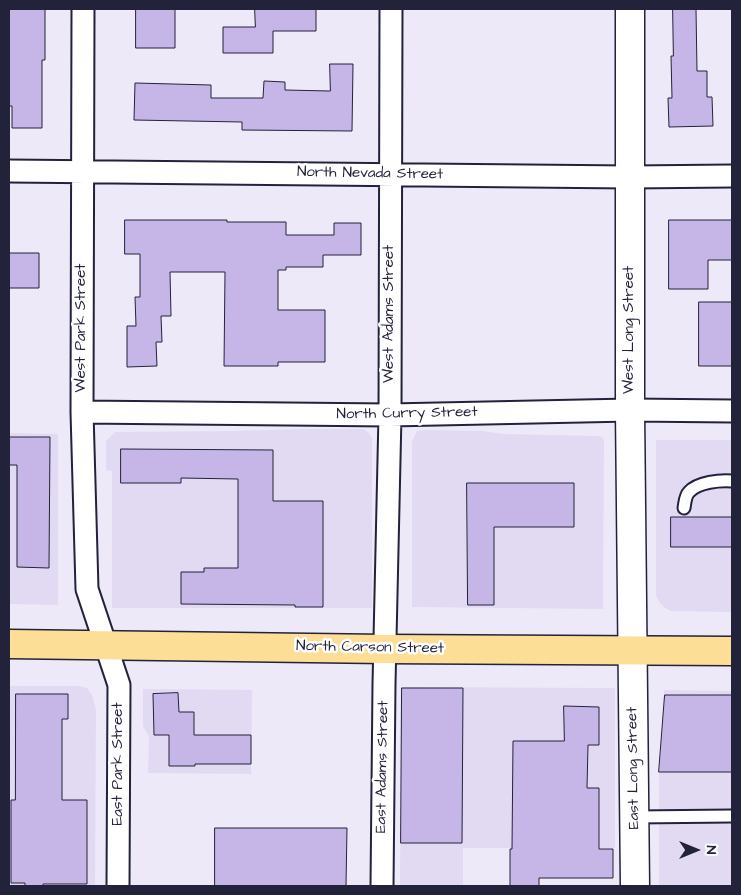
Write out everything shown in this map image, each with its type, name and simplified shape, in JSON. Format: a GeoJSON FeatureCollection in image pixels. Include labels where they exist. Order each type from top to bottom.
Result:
{"type":"FeatureCollection","features":[{"type":"Feature","properties":{"kind":"main road","name":"North Carson Street"},"geometry":{"type":"LineString","coordinates":[[9,644],[732,651]]}},
{"type":"Feature","properties":{"kind":"street","name":"West Park Street"},"geometry":{"type":"LineString","coordinates":[[83,9],[82,412],[87,589],[106,645]]}},
{"type":"Feature","properties":{"kind":"street","name":"West Adams Street"},"geometry":{"type":"LineString","coordinates":[[385,649],[390,415],[391,9]]}},
{"type":"Feature","properties":{"kind":"street","name":"West Long Street"},"geometry":{"type":"LineString","coordinates":[[630,9],[632,650]]}},
{"type":"Feature","properties":{"kind":"street","name":"North Nevada Street"},"geometry":{"type":"LineString","coordinates":[[9,171],[630,177],[732,176]]}},
{"type":"Feature","properties":{"kind":"street","name":"North Curry Street"},"geometry":{"type":"LineString","coordinates":[[82,412],[390,415],[630,410],[732,411]]}},
{"type":"Feature","properties":{"kind":"street","name":"East Park Street"},"geometry":{"type":"LineString","coordinates":[[106,645],[119,685],[118,886]]}},
{"type":"Feature","properties":{"kind":"street","name":"East Adams Street"},"geometry":{"type":"LineString","coordinates":[[382,886],[385,649]]}},
{"type":"Feature","properties":{"kind":"street","name":"East Long Street"},"geometry":{"type":"LineString","coordinates":[[632,650],[636,886]]}},
{"type":"Feature","properties":{"kind":"lane"},"geometry":{"type":"LineString","coordinates":[[684,508],[689,492],[698,486],[718,480],[732,481]]}},
{"type":"Feature","properties":{"kind":"lane"},"geometry":{"type":"LineString","coordinates":[[635,817],[732,816]]}},
{"type":"Feature","properties":{"kind":"shaded area"},"geometry":{"type":"Polygon","coordinates":[[[363,429],[372,438],[372,608],[112,608],[112,471],[106,470],[106,441],[115,432],[363,429]]]}},
{"type":"Feature","properties":{"kind":"shaded area"},"geometry":{"type":"Polygon","coordinates":[[[417,431],[602,437],[604,440],[603,609],[412,607],[412,442],[417,431]]]}},
{"type":"Feature","properties":{"kind":"shaded area"},"geometry":{"type":"Polygon","coordinates":[[[9,433],[58,434],[58,605],[9,604],[9,433]]]}},
{"type":"Feature","properties":{"kind":"shaded area"},"geometry":{"type":"Polygon","coordinates":[[[656,440],[732,440],[732,612],[671,611],[660,603],[656,596],[656,440]]]}},
{"type":"Feature","properties":{"kind":"shaded area"},"geometry":{"type":"Polygon","coordinates":[[[9,686],[79,686],[87,688],[92,695],[96,709],[95,886],[9,886],[9,686]]]}},
{"type":"Feature","properties":{"kind":"shaded area"},"geometry":{"type":"Polygon","coordinates":[[[401,687],[615,688],[615,848],[463,848],[463,886],[400,886],[401,687]]]}},
{"type":"Feature","properties":{"kind":"shaded area"},"geometry":{"type":"Polygon","coordinates":[[[143,689],[252,690],[251,774],[148,773],[149,737],[143,726],[143,689]]]}},
{"type":"Feature","properties":{"kind":"shaded area"},"geometry":{"type":"Polygon","coordinates":[[[664,690],[732,691],[732,886],[659,886],[659,772],[664,690]]]}},
{"type":"Feature","properties":{"kind":"building"},"geometry":{"type":"Polygon","coordinates":[[[9,9],[45,9],[45,60],[42,60],[42,128],[12,128],[12,106],[9,106],[9,9]]]}},
{"type":"Feature","properties":{"kind":"building"},"geometry":{"type":"Polygon","coordinates":[[[136,9],[175,9],[175,48],[136,48],[136,9]]]}},
{"type":"Feature","properties":{"kind":"building"},"geometry":{"type":"Polygon","coordinates":[[[255,9],[316,9],[316,31],[273,31],[273,53],[223,53],[223,27],[255,27],[255,9]]]}},
{"type":"Feature","properties":{"kind":"building"},"geometry":{"type":"Polygon","coordinates":[[[673,9],[696,9],[697,71],[707,71],[707,97],[712,97],[713,126],[669,127],[668,98],[672,98],[673,9]]]}},
{"type":"Feature","properties":{"kind":"building"},"geometry":{"type":"Polygon","coordinates":[[[330,64],[353,64],[352,131],[242,130],[242,122],[134,120],[135,83],[211,85],[211,98],[263,98],[264,81],[285,82],[285,90],[330,91],[330,64]]]}},
{"type":"Feature","properties":{"kind":"building"},"geometry":{"type":"Polygon","coordinates":[[[125,220],[286,222],[286,235],[334,235],[334,223],[361,223],[361,255],[323,255],[323,267],[286,267],[286,270],[278,270],[278,310],[325,310],[325,362],[278,362],[278,366],[224,366],[225,272],[170,272],[171,316],[161,316],[162,342],[156,342],[157,366],[127,367],[127,326],[136,326],[135,297],[140,297],[140,254],[125,254],[125,220]]]}},
{"type":"Feature","properties":{"kind":"building"},"geometry":{"type":"Polygon","coordinates":[[[669,220],[732,220],[732,260],[708,260],[708,289],[669,289],[669,220]]]}},
{"type":"Feature","properties":{"kind":"building"},"geometry":{"type":"Polygon","coordinates":[[[9,253],[39,253],[39,288],[9,288],[9,253]]]}},
{"type":"Feature","properties":{"kind":"building"},"geometry":{"type":"Polygon","coordinates":[[[699,302],[732,302],[732,366],[699,366],[699,302]]]}},
{"type":"Feature","properties":{"kind":"building"},"geometry":{"type":"Polygon","coordinates":[[[9,437],[50,437],[49,568],[17,567],[17,465],[9,465],[9,437]]]}},
{"type":"Feature","properties":{"kind":"building"},"geometry":{"type":"Polygon","coordinates":[[[121,449],[273,450],[273,501],[323,501],[323,607],[181,604],[181,572],[204,572],[204,568],[238,568],[238,479],[181,478],[181,483],[121,483],[121,449]]]}},
{"type":"Feature","properties":{"kind":"building"},"geometry":{"type":"Polygon","coordinates":[[[467,483],[574,483],[574,527],[494,527],[494,605],[468,605],[467,483]]]}},
{"type":"Feature","properties":{"kind":"building"},"geometry":{"type":"Polygon","coordinates":[[[671,517],[732,517],[732,547],[671,547],[671,517]]]}},
{"type":"Feature","properties":{"kind":"building"},"geometry":{"type":"Polygon","coordinates":[[[402,688],[463,688],[462,843],[401,843],[402,688]]]}},
{"type":"Feature","properties":{"kind":"building"},"geometry":{"type":"Polygon","coordinates":[[[178,693],[179,712],[194,712],[194,735],[251,735],[251,764],[169,766],[169,735],[154,735],[153,694],[178,693]]]}},
{"type":"Feature","properties":{"kind":"building"},"geometry":{"type":"Polygon","coordinates":[[[16,694],[68,694],[68,719],[62,719],[62,800],[87,800],[87,884],[25,886],[25,883],[11,883],[11,800],[15,800],[16,694]]]}},
{"type":"Feature","properties":{"kind":"building"},"geometry":{"type":"Polygon","coordinates":[[[665,695],[732,695],[732,772],[659,772],[665,695]]]}},
{"type":"Feature","properties":{"kind":"building"},"geometry":{"type":"Polygon","coordinates":[[[564,706],[599,707],[599,745],[588,745],[587,788],[599,788],[599,849],[613,849],[613,878],[539,878],[539,886],[510,886],[513,741],[564,741],[564,706]]]}},
{"type":"Feature","properties":{"kind":"building"},"geometry":{"type":"Polygon","coordinates":[[[215,828],[347,828],[346,886],[215,886],[215,828]]]}}]}
